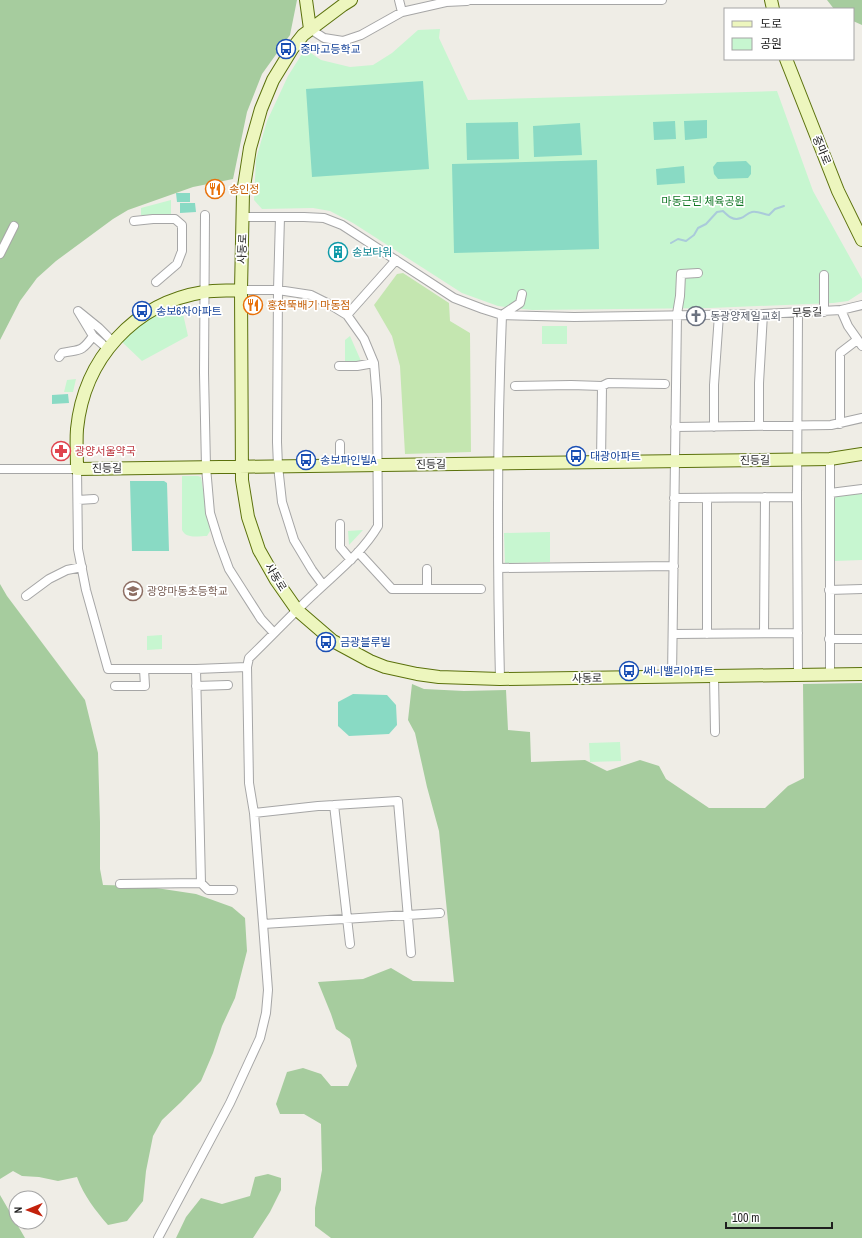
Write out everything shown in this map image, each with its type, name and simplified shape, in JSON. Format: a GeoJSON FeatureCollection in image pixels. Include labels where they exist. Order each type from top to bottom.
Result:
{"type":"FeatureCollection","features":[{"type":"Feature","properties":{"kind":"street"},"geometry":{"type":"LineString","coordinates":[[306,0],[310,29],[324,38],[342,41],[360,35],[402,12],[446,2],[467,0],[662,0]]}},
{"type":"Feature","properties":{"kind":"street","name":"사동로"},"geometry":{"type":"LineString","coordinates":[[351,0],[303,35],[292,49],[273,80],[261,109],[250,148],[243,193],[241,290],[242,480],[247,511],[259,550],[276,580],[297,610],[333,641],[358,655],[385,667],[438,677],[500,679],[862,674]]}},
{"type":"Feature","properties":{"kind":"street"},"geometry":{"type":"LineString","coordinates":[[398,0],[402,12]]}},
{"type":"Feature","properties":{"kind":"street","name":"중마로"},"geometry":{"type":"LineString","coordinates":[[786,60],[838,191],[862,240]]}},
{"type":"Feature","properties":{"kind":"street"},"geometry":{"type":"LineString","coordinates":[[205,215],[204,373],[206,467],[210,513],[229,569],[261,619],[274,633]]}},
{"type":"Feature","properties":{"kind":"street","name":"무등길"},"geometry":{"type":"LineString","coordinates":[[242,217],[324,218],[342,225],[454,298],[502,315],[574,317],[677,314],[763,314],[824,312],[859,306]]}},
{"type":"Feature","properties":{"kind":"street"},"geometry":{"type":"LineString","coordinates":[[280,217],[277,405],[278,466],[282,502],[294,540],[323,585]]}},
{"type":"Feature","properties":{"kind":"street"},"geometry":{"type":"LineString","coordinates":[[134,221],[174,219],[182,225],[182,251],[177,264],[156,282]]}},
{"type":"Feature","properties":{"kind":"street"},"geometry":{"type":"LineString","coordinates":[[0,254],[14,226]]}},
{"type":"Feature","properties":{"kind":"street"},"geometry":{"type":"LineString","coordinates":[[347,315],[396,260]]}},
{"type":"Feature","properties":{"kind":"street"},"geometry":{"type":"LineString","coordinates":[[672,677],[677,314],[681,274],[698,273]]}},
{"type":"Feature","properties":{"kind":"street"},"geometry":{"type":"LineString","coordinates":[[824,275],[824,312]]}},
{"type":"Feature","properties":{"kind":"street"},"geometry":{"type":"LineString","coordinates":[[158,1238],[230,1103],[260,1038],[266,1013],[268,990],[254,813],[249,783],[247,667],[249,658],[323,585],[351,560],[370,539],[378,526],[378,400],[374,363],[364,339],[347,315],[329,304],[311,295],[278,290],[204,292],[188,296],[156,308],[139,318],[111,346],[95,369],[81,407],[77,430],[78,549],[86,590],[108,669],[196,669],[247,667]]}},
{"type":"Feature","properties":{"kind":"street"},"geometry":{"type":"LineString","coordinates":[[500,679],[498,463],[502,315],[520,303],[522,294]]}},
{"type":"Feature","properties":{"kind":"street"},"geometry":{"type":"LineString","coordinates":[[840,424],[840,353],[860,343],[848,326],[841,310]]}},
{"type":"Feature","properties":{"kind":"street"},"geometry":{"type":"LineString","coordinates":[[78,311],[99,328],[111,346],[93,336],[78,311]]}},
{"type":"Feature","properties":{"kind":"street"},"geometry":{"type":"LineString","coordinates":[[798,313],[798,675]]}},
{"type":"Feature","properties":{"kind":"street"},"geometry":{"type":"LineString","coordinates":[[759,426],[759,383],[763,314]]}},
{"type":"Feature","properties":{"kind":"street"},"geometry":{"type":"LineString","coordinates":[[714,427],[714,385],[718,315]]}},
{"type":"Feature","properties":{"kind":"street"},"geometry":{"type":"LineString","coordinates":[[59,358],[62,353],[81,350],[87,345],[93,336]]}},
{"type":"Feature","properties":{"kind":"street"},"geometry":{"type":"LineString","coordinates":[[339,366],[357,366],[374,363]]}},
{"type":"Feature","properties":{"kind":"street"},"geometry":{"type":"LineString","coordinates":[[515,386],[602,386],[608,383],[665,384]]}},
{"type":"Feature","properties":{"kind":"street"},"geometry":{"type":"LineString","coordinates":[[601,462],[602,386]]}},
{"type":"Feature","properties":{"kind":"street"},"geometry":{"type":"LineString","coordinates":[[675,427],[831,425],[862,418]]}},
{"type":"Feature","properties":{"kind":"street"},"geometry":{"type":"LineString","coordinates":[[340,444],[340,465]]}},
{"type":"Feature","properties":{"kind":"street","name":"진등길"},"geometry":{"type":"LineString","coordinates":[[0,469],[830,459],[862,454]]}},
{"type":"Feature","properties":{"kind":"street"},"geometry":{"type":"LineString","coordinates":[[830,459],[830,675]]}},
{"type":"Feature","properties":{"kind":"street"},"geometry":{"type":"LineString","coordinates":[[830,493],[862,489]]}},
{"type":"Feature","properties":{"kind":"street"},"geometry":{"type":"LineString","coordinates":[[764,633],[765,497]]}},
{"type":"Feature","properties":{"kind":"street"},"geometry":{"type":"LineString","coordinates":[[674,498],[797,497]]}},
{"type":"Feature","properties":{"kind":"street"},"geometry":{"type":"LineString","coordinates":[[707,498],[707,634]]}},
{"type":"Feature","properties":{"kind":"street"},"geometry":{"type":"LineString","coordinates":[[78,500],[94,499]]}},
{"type":"Feature","properties":{"kind":"street"},"geometry":{"type":"LineString","coordinates":[[340,524],[340,547],[351,560]]}},
{"type":"Feature","properties":{"kind":"street"},"geometry":{"type":"LineString","coordinates":[[358,552],[392,589],[481,589]]}},
{"type":"Feature","properties":{"kind":"street"},"geometry":{"type":"LineString","coordinates":[[498,568],[674,566]]}},
{"type":"Feature","properties":{"kind":"street"},"geometry":{"type":"LineString","coordinates":[[26,596],[49,579],[67,570],[82,567]]}},
{"type":"Feature","properties":{"kind":"street"},"geometry":{"type":"LineString","coordinates":[[427,569],[427,589]]}},
{"type":"Feature","properties":{"kind":"street"},"geometry":{"type":"LineString","coordinates":[[829,590],[862,589]]}},
{"type":"Feature","properties":{"kind":"street"},"geometry":{"type":"LineString","coordinates":[[673,634],[798,633]]}},
{"type":"Feature","properties":{"kind":"street"},"geometry":{"type":"LineString","coordinates":[[830,639],[862,639]]}},
{"type":"Feature","properties":{"kind":"street"},"geometry":{"type":"LineString","coordinates":[[115,686],[145,686],[144,669]]}},
{"type":"Feature","properties":{"kind":"street"},"geometry":{"type":"LineString","coordinates":[[196,669],[201,883],[208,890],[233,890]]}},
{"type":"Feature","properties":{"kind":"street"},"geometry":{"type":"LineString","coordinates":[[714,676],[715,732]]}},
{"type":"Feature","properties":{"kind":"street"},"geometry":{"type":"LineString","coordinates":[[196,686],[228,685]]}},
{"type":"Feature","properties":{"kind":"street"},"geometry":{"type":"LineString","coordinates":[[254,813],[334,805],[398,801],[411,953]]}},
{"type":"Feature","properties":{"kind":"street"},"geometry":{"type":"LineString","coordinates":[[334,805],[350,944]]}},
{"type":"Feature","properties":{"kind":"street"},"geometry":{"type":"LineString","coordinates":[[120,884],[201,883]]}},
{"type":"Feature","properties":{"kind":"street"},"geometry":{"type":"LineString","coordinates":[[263,924],[440,913]]}},
{"type":"Feature","properties":{"kind":"green space"},"geometry":{"type":"Polygon","coordinates":[[[0,0],[297,0],[290,35],[262,74],[247,112],[233,179],[193,187],[128,210],[113,219],[56,261],[37,278],[20,301],[0,340],[0,0]]]}},
{"type":"Feature","properties":{"kind":"green space"},"geometry":{"type":"Polygon","coordinates":[[[827,0],[862,0],[862,25],[854,21],[854,8],[833,8],[827,0]]]}},
{"type":"Feature","properties":{"kind":"green space","name":"마동근린 체육공원"},"geometry":{"type":"Polygon","coordinates":[[[440,29],[439,38],[468,100],[777,91],[813,191],[862,279],[862,292],[848,301],[833,303],[710,308],[532,310],[498,306],[462,293],[353,223],[330,211],[313,208],[262,209],[254,200],[256,159],[267,121],[288,76],[305,49],[321,60],[350,67],[373,65],[392,53],[418,30],[440,29]]]}},
{"type":"Feature","properties":{"kind":"green space"},"geometry":{"type":"Polygon","coordinates":[[[423,81],[429,169],[312,177],[306,89],[423,81]]]}},
{"type":"Feature","properties":{"kind":"green space"},"geometry":{"type":"Polygon","coordinates":[[[707,120],[707,138],[685,140],[684,121],[707,120]]]}},
{"type":"Feature","properties":{"kind":"green space"},"geometry":{"type":"Polygon","coordinates":[[[675,121],[676,139],[654,140],[653,122],[675,121]]]}},
{"type":"Feature","properties":{"kind":"green space"},"geometry":{"type":"Polygon","coordinates":[[[518,122],[519,159],[467,160],[466,123],[518,122]]]}},
{"type":"Feature","properties":{"kind":"green space"},"geometry":{"type":"Polygon","coordinates":[[[580,123],[582,155],[534,157],[533,126],[580,123]]]}},
{"type":"Feature","properties":{"kind":"green space"},"geometry":{"type":"Polygon","coordinates":[[[597,160],[599,249],[454,253],[452,164],[597,160]]]}},
{"type":"Feature","properties":{"kind":"green space"},"geometry":{"type":"Polygon","coordinates":[[[746,161],[751,166],[751,174],[748,178],[718,179],[714,174],[713,167],[717,162],[746,161]]]}},
{"type":"Feature","properties":{"kind":"green space"},"geometry":{"type":"Polygon","coordinates":[[[684,166],[685,183],[657,185],[656,169],[684,166]]]}},
{"type":"Feature","properties":{"kind":"green space"},"geometry":{"type":"Polygon","coordinates":[[[176,193],[190,193],[190,202],[177,202],[176,193]]]}},
{"type":"Feature","properties":{"kind":"green space"},"geometry":{"type":"Polygon","coordinates":[[[171,200],[171,215],[141,215],[141,208],[171,200]]]}},
{"type":"Feature","properties":{"kind":"green space"},"geometry":{"type":"Polygon","coordinates":[[[180,203],[195,203],[196,212],[180,213],[180,203]]]}},
{"type":"Feature","properties":{"kind":"green space"},"geometry":{"type":"Polygon","coordinates":[[[403,273],[449,303],[450,321],[470,333],[471,452],[405,454],[400,366],[392,336],[374,305],[397,274],[403,273]]]}},
{"type":"Feature","properties":{"kind":"green space"},"geometry":{"type":"Polygon","coordinates":[[[181,305],[188,336],[142,361],[121,341],[149,319],[164,311],[181,305]]]}},
{"type":"Feature","properties":{"kind":"green space"},"geometry":{"type":"Polygon","coordinates":[[[542,326],[567,326],[567,344],[542,344],[542,326]]]}},
{"type":"Feature","properties":{"kind":"green space"},"geometry":{"type":"Polygon","coordinates":[[[350,336],[361,361],[345,361],[345,340],[350,336]]]}},
{"type":"Feature","properties":{"kind":"green space"},"geometry":{"type":"Polygon","coordinates":[[[76,379],[73,392],[64,392],[67,380],[76,379]]]}},
{"type":"Feature","properties":{"kind":"green space"},"geometry":{"type":"Polygon","coordinates":[[[68,394],[69,403],[52,404],[52,395],[68,394]]]}},
{"type":"Feature","properties":{"kind":"green space"},"geometry":{"type":"Polygon","coordinates":[[[182,476],[201,477],[210,531],[207,536],[189,536],[182,530],[182,476]]]}},
{"type":"Feature","properties":{"kind":"green space"},"geometry":{"type":"Polygon","coordinates":[[[130,481],[164,481],[167,483],[169,551],[132,551],[130,481]]]}},
{"type":"Feature","properties":{"kind":"green space"},"geometry":{"type":"Polygon","coordinates":[[[862,492],[862,560],[835,561],[833,558],[833,499],[837,496],[862,492]]]}},
{"type":"Feature","properties":{"kind":"green space"},"geometry":{"type":"Polygon","coordinates":[[[363,530],[349,545],[348,531],[363,530]]]}},
{"type":"Feature","properties":{"kind":"green space"},"geometry":{"type":"Polygon","coordinates":[[[550,532],[550,562],[505,563],[504,533],[550,532]]]}},
{"type":"Feature","properties":{"kind":"green space"},"geometry":{"type":"Polygon","coordinates":[[[0,584],[7,596],[85,700],[98,753],[100,869],[103,885],[143,886],[196,894],[232,907],[245,918],[247,951],[235,998],[222,1026],[213,1053],[201,1081],[162,1120],[153,1136],[146,1171],[143,1201],[127,1221],[108,1225],[90,1202],[77,1177],[58,1181],[39,1177],[22,1176],[13,1171],[0,1179],[0,584]]]}},
{"type":"Feature","properties":{"kind":"green space"},"geometry":{"type":"Polygon","coordinates":[[[162,635],[162,649],[147,650],[147,636],[162,635]]]}},
{"type":"Feature","properties":{"kind":"green space"},"geometry":{"type":"Polygon","coordinates":[[[862,683],[862,1238],[331,1238],[315,1226],[315,1208],[322,1170],[321,1124],[304,1114],[280,1114],[276,1104],[287,1072],[303,1068],[321,1074],[331,1086],[348,1086],[357,1066],[350,1039],[336,1029],[318,982],[363,979],[391,968],[413,981],[454,982],[439,831],[415,733],[408,720],[412,684],[424,689],[464,691],[506,690],[508,730],[530,732],[531,762],[585,760],[607,771],[640,760],[659,766],[666,779],[709,808],[765,808],[788,786],[804,778],[803,684],[862,683]]]}},
{"type":"Feature","properties":{"kind":"green space"},"geometry":{"type":"Polygon","coordinates":[[[353,694],[387,695],[396,705],[397,725],[389,734],[349,736],[338,726],[338,702],[353,694]]]}},
{"type":"Feature","properties":{"kind":"green space"},"geometry":{"type":"Polygon","coordinates":[[[620,742],[621,761],[590,762],[589,743],[620,742]]]}},
{"type":"Feature","properties":{"kind":"green space"},"geometry":{"type":"Polygon","coordinates":[[[268,1174],[281,1178],[281,1190],[270,1212],[253,1238],[176,1238],[186,1217],[201,1198],[222,1204],[250,1196],[255,1177],[268,1174]]]}},
{"type":"Feature","properties":{"kind":"green space"},"geometry":{"type":"Polygon","coordinates":[[[0,1195],[8,1209],[8,1230],[20,1230],[25,1238],[0,1238],[0,1195]]]}},
{"type":"Feature","properties":{"kind":"waterway"},"geometry":{"type":"LineString","coordinates":[[671,243],[678,239],[686,241],[694,235],[698,228],[706,224],[717,212],[723,211],[731,218],[738,219],[752,212],[769,215],[775,209],[784,206]]}},
{"type":"Feature","properties":{"kind":"place","name":"중마고등학교"},"geometry":{"type":"Point","coordinates":[286,49]}},
{"type":"Feature","properties":{"kind":"place","name":"송인정"},"geometry":{"type":"Point","coordinates":[215,189]}},
{"type":"Feature","properties":{"kind":"place","name":"송보타워"},"geometry":{"type":"Point","coordinates":[338,252]}},
{"type":"Feature","properties":{"kind":"place","name":"홍천뚝배기 마동점"},"geometry":{"type":"Point","coordinates":[253,305]}},
{"type":"Feature","properties":{"kind":"place","name":"송보6차아파트"},"geometry":{"type":"Point","coordinates":[142,311]}},
{"type":"Feature","properties":{"kind":"place","name":"동광양제일교회"},"geometry":{"type":"Point","coordinates":[696,316]}},
{"type":"Feature","properties":{"kind":"place","name":"광양서울약국"},"geometry":{"type":"Point","coordinates":[61,451]}},
{"type":"Feature","properties":{"kind":"place","name":"대광아파트"},"geometry":{"type":"Point","coordinates":[576,456]}},
{"type":"Feature","properties":{"kind":"place","name":"송보파인빌A"},"geometry":{"type":"Point","coordinates":[306,460]}},
{"type":"Feature","properties":{"kind":"place","name":"광양마동초등학교"},"geometry":{"type":"Point","coordinates":[133,591]}},
{"type":"Feature","properties":{"kind":"place","name":"금광블루빌"},"geometry":{"type":"Point","coordinates":[326,642]}},
{"type":"Feature","properties":{"kind":"place","name":"써니밸리아파트"},"geometry":{"type":"Point","coordinates":[629,671]}}]}
